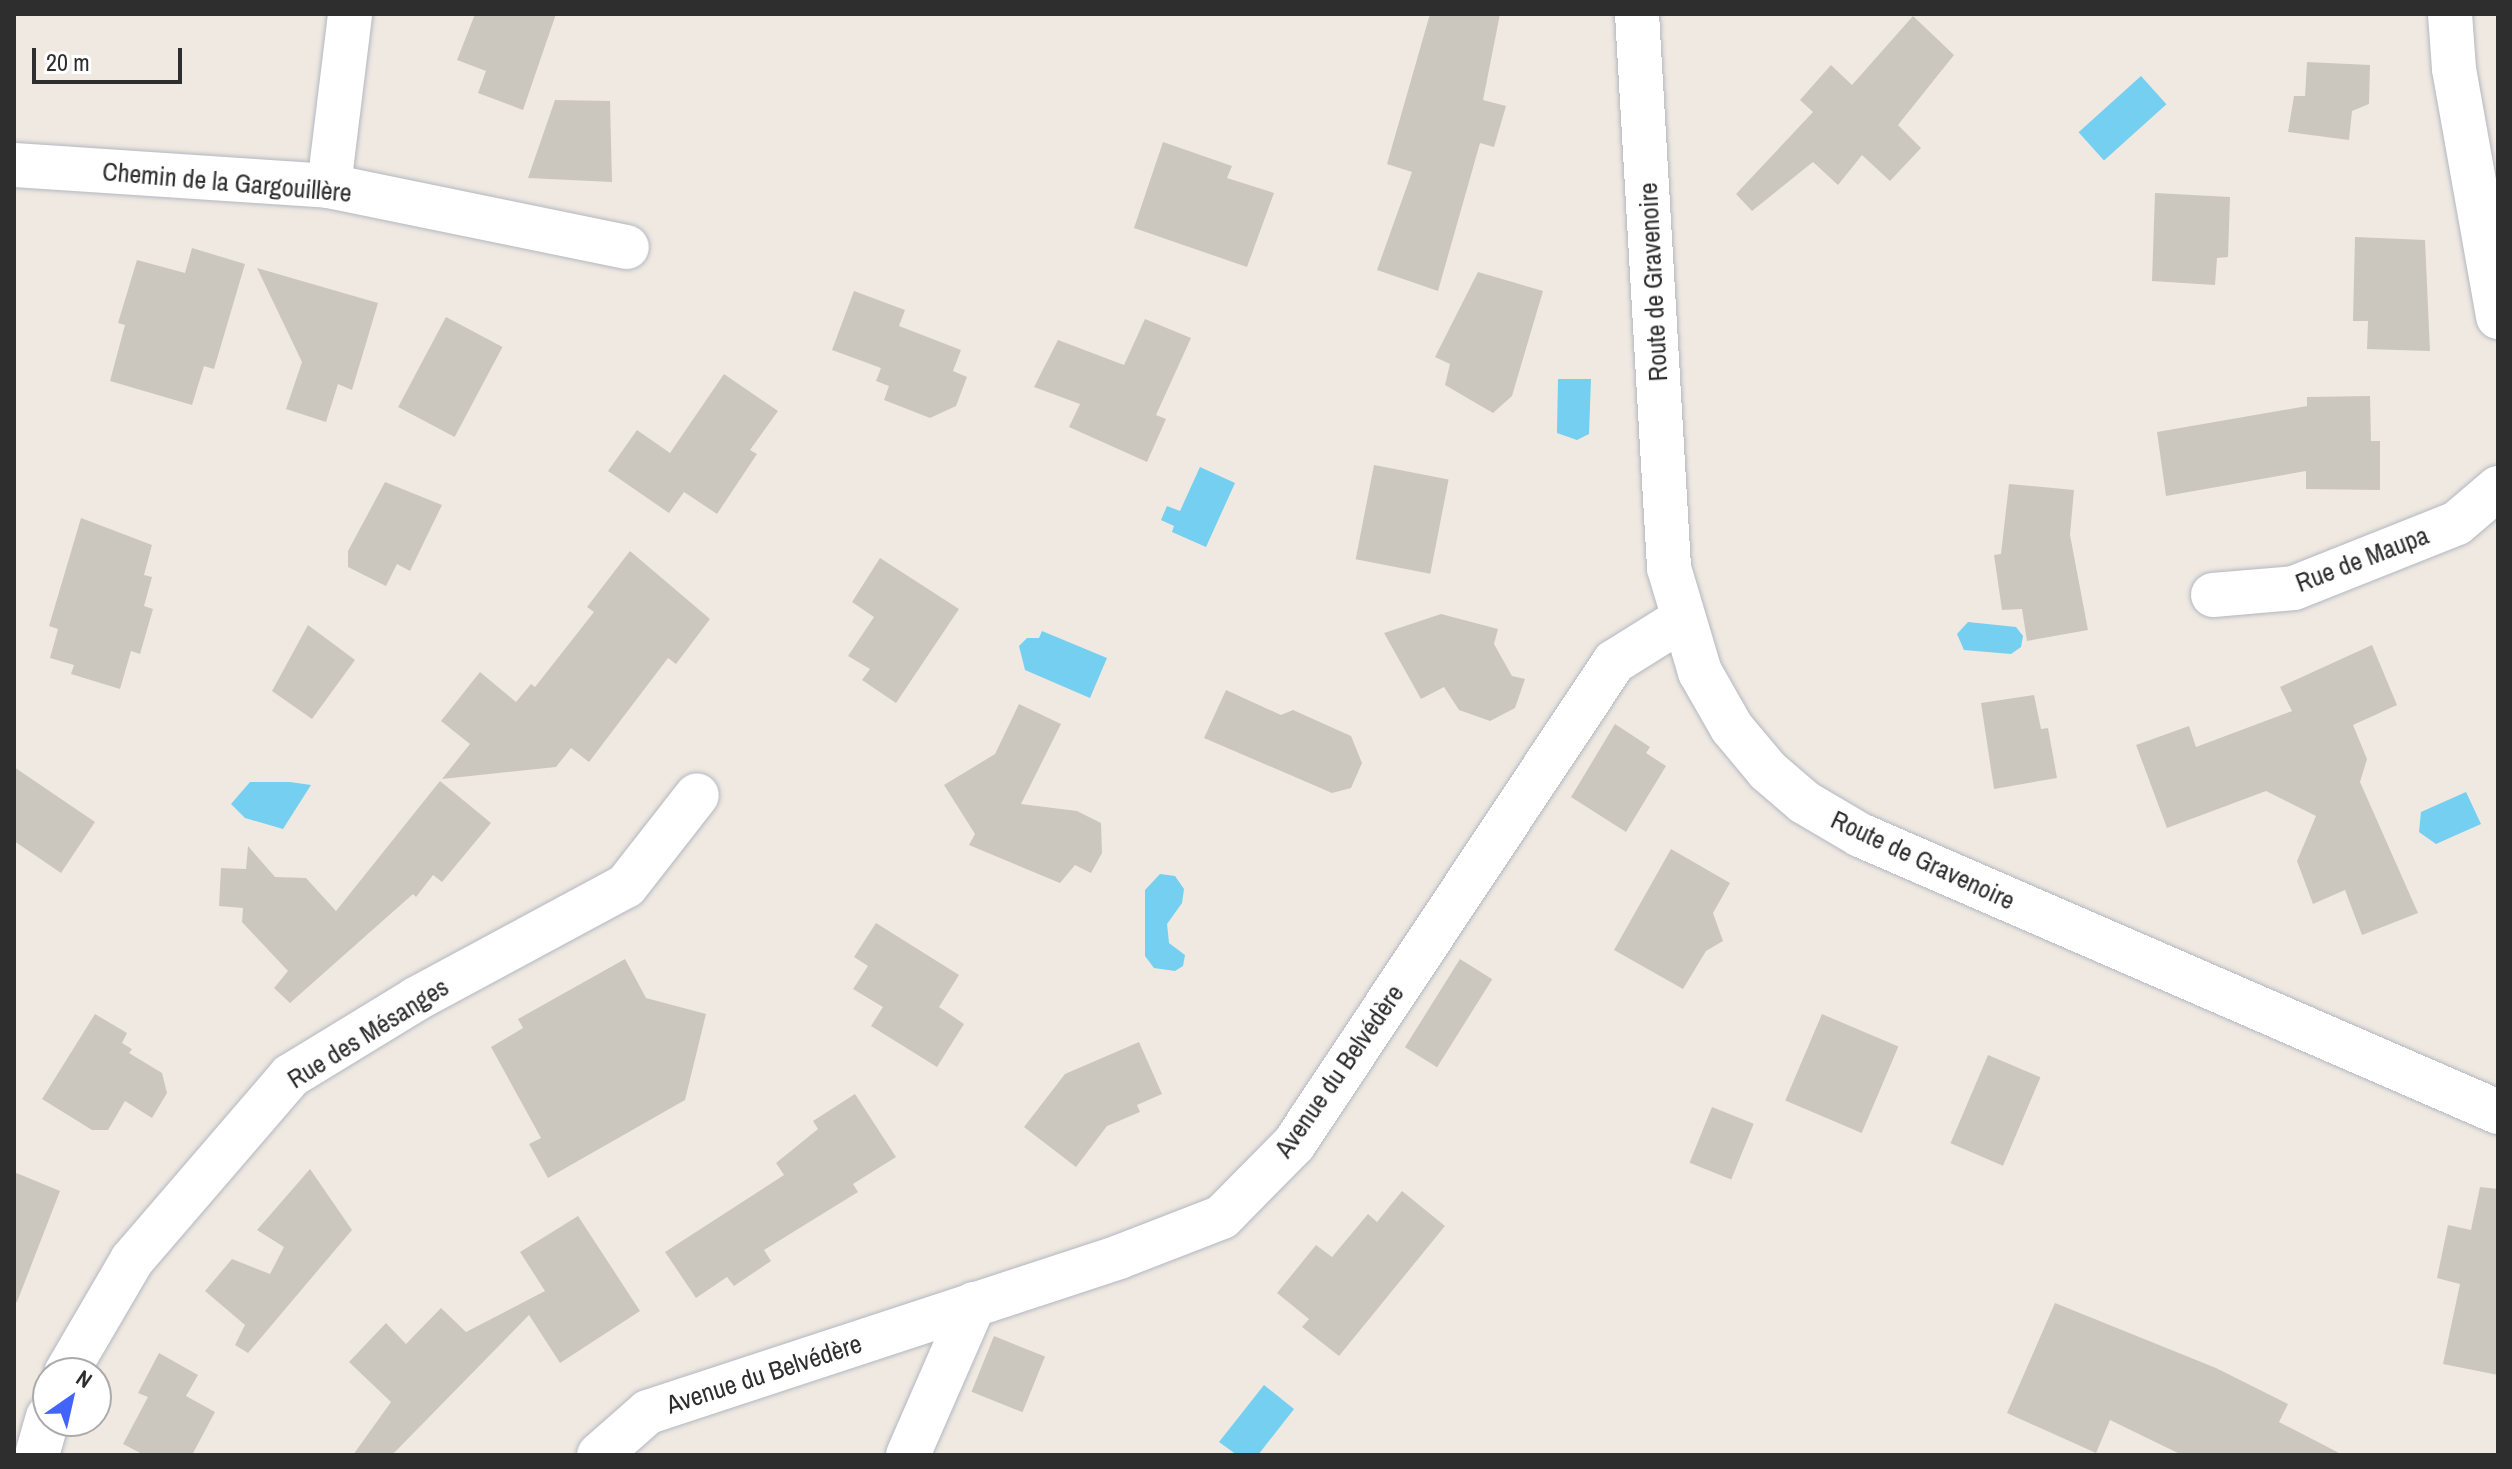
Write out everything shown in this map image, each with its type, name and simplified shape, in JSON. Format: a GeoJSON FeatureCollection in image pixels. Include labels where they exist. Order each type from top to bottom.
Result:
{"type":"FeatureCollection","features":[{"type":"Feature","properties":{"kind":"street"},"geometry":{"type":"LineString","coordinates":[[329,186],[350,14]]}},
{"type":"Feature","properties":{"kind":"street","name":"Route de Gravenoire"},"geometry":{"type":"LineString","coordinates":[[1637,14],[1669,568],[1681,620],[1700,672],[1732,728],[1768,771],[1838,822],[1938,872],[2498,1112]]}},
{"type":"Feature","properties":{"kind":"street"},"geometry":{"type":"LineString","coordinates":[[2450,14],[2454,69],[2498,317]]}},
{"type":"Feature","properties":{"kind":"street","name":"Chemin de la Gargouillère"},"geometry":{"type":"LineString","coordinates":[[14,165],[329,186],[627,247]]}},
{"type":"Feature","properties":{"kind":"street","name":"Rue de Maupa"},"geometry":{"type":"LineString","coordinates":[[2213,595],[2294,588],[2457,523],[2498,488]]}},
{"type":"Feature","properties":{"kind":"street","name":"Avenue du Belvédère"},"geometry":{"type":"LineString","coordinates":[[599,1455],[648,1412],[974,1304],[1222,1217],[1294,1144],[1614,662],[1681,620]]}},
{"type":"Feature","properties":{"kind":"street","name":"Rue des Mésanges"},"geometry":{"type":"LineString","coordinates":[[75,1357],[132,1260],[290,1076],[416,999],[626,886],[697,795]]}},
{"type":"Feature","properties":{"kind":"street"},"geometry":{"type":"LineString","coordinates":[[908,1455],[974,1304]]}},
{"type":"Feature","properties":{"kind":"water"},"geometry":{"type":"Polygon","coordinates":[[[2141,76],[2166,104],[2104,160],[2079,132],[2141,76]]]}},
{"type":"Feature","properties":{"kind":"water"},"geometry":{"type":"Polygon","coordinates":[[[1558,379],[1591,379],[1589,434],[1577,440],[1557,433],[1558,379]]]}},
{"type":"Feature","properties":{"kind":"water"},"geometry":{"type":"Polygon","coordinates":[[[1200,467],[1235,483],[1206,547],[1172,532],[1174,526],[1161,520],[1167,506],[1180,511],[1200,467]]]}},
{"type":"Feature","properties":{"kind":"water"},"geometry":{"type":"Polygon","coordinates":[[[1968,622],[2016,627],[2023,636],[2021,647],[2011,654],[1964,650],[1957,634],[1968,622]]]}},
{"type":"Feature","properties":{"kind":"water"},"geometry":{"type":"Polygon","coordinates":[[[1042,631],[1107,658],[1090,698],[1025,670],[1019,646],[1027,638],[1039,638],[1042,631]]]}},
{"type":"Feature","properties":{"kind":"water"},"geometry":{"type":"Polygon","coordinates":[[[250,782],[311,785],[283,829],[245,818],[231,804],[250,782]]]}},
{"type":"Feature","properties":{"kind":"water"},"geometry":{"type":"Polygon","coordinates":[[[2466,792],[2481,824],[2436,844],[2419,832],[2421,812],[2466,792]]]}},
{"type":"Feature","properties":{"kind":"water"},"geometry":{"type":"Polygon","coordinates":[[[1160,874],[1175,876],[1184,889],[1182,903],[1167,924],[1169,943],[1185,955],[1183,966],[1175,971],[1154,968],[1145,956],[1145,890],[1160,874]]]}},
{"type":"Feature","properties":{"kind":"water"},"geometry":{"type":"Polygon","coordinates":[[[1264,1385],[1294,1409],[1258,1455],[1237,1455],[1219,1442],[1264,1385]]]}},
{"type":"Feature","properties":{"kind":"building"},"geometry":{"type":"Polygon","coordinates":[[[475,14],[556,14],[523,110],[478,93],[486,71],[457,60],[475,14]]]}},
{"type":"Feature","properties":{"kind":"building"},"geometry":{"type":"Polygon","coordinates":[[[1430,14],[1500,14],[1483,100],[1506,106],[1494,147],[1480,143],[1438,291],[1377,270],[1412,172],[1387,164],[1430,14]]]}},
{"type":"Feature","properties":{"kind":"building"},"geometry":{"type":"Polygon","coordinates":[[[1913,16],[1954,55],[1898,125],[1921,148],[1890,181],[1862,155],[1838,185],[1813,162],[1752,211],[1736,194],[1813,112],[1800,100],[1831,65],[1852,85],[1913,16]]]}},
{"type":"Feature","properties":{"kind":"building"},"geometry":{"type":"Polygon","coordinates":[[[2307,62],[2370,65],[2369,104],[2352,111],[2349,140],[2288,132],[2294,96],[2305,96],[2307,62]]]}},
{"type":"Feature","properties":{"kind":"building"},"geometry":{"type":"Polygon","coordinates":[[[555,100],[610,101],[612,182],[528,178],[555,100]]]}},
{"type":"Feature","properties":{"kind":"building"},"geometry":{"type":"Polygon","coordinates":[[[1163,142],[1232,166],[1227,178],[1274,193],[1247,267],[1134,228],[1163,142]]]}},
{"type":"Feature","properties":{"kind":"building"},"geometry":{"type":"Polygon","coordinates":[[[2155,193],[2230,197],[2228,257],[2217,258],[2215,285],[2152,281],[2155,193]]]}},
{"type":"Feature","properties":{"kind":"building"},"geometry":{"type":"Polygon","coordinates":[[[2355,237],[2425,240],[2430,351],[2367,349],[2368,321],[2353,321],[2355,237]]]}},
{"type":"Feature","properties":{"kind":"building"},"geometry":{"type":"Polygon","coordinates":[[[192,248],[245,264],[214,369],[204,366],[192,405],[110,381],[125,325],[118,323],[137,260],[185,273],[192,248]]]}},
{"type":"Feature","properties":{"kind":"building"},"geometry":{"type":"Polygon","coordinates":[[[257,268],[378,303],[352,390],[338,384],[326,422],[286,409],[302,362],[257,268]]]}},
{"type":"Feature","properties":{"kind":"building"},"geometry":{"type":"Polygon","coordinates":[[[1478,272],[1543,291],[1512,396],[1493,413],[1445,385],[1450,364],[1435,357],[1478,272]]]}},
{"type":"Feature","properties":{"kind":"building"},"geometry":{"type":"Polygon","coordinates":[[[854,291],[905,310],[899,326],[961,350],[953,371],[967,377],[956,406],[930,418],[884,400],[889,386],[876,381],[881,368],[832,350],[854,291]]]}},
{"type":"Feature","properties":{"kind":"building"},"geometry":{"type":"Polygon","coordinates":[[[446,317],[503,347],[455,437],[398,407],[446,317]]]}},
{"type":"Feature","properties":{"kind":"building"},"geometry":{"type":"Polygon","coordinates":[[[1145,319],[1191,338],[1156,415],[1166,419],[1147,462],[1069,427],[1080,404],[1034,387],[1058,340],[1124,365],[1145,319]]]}},
{"type":"Feature","properties":{"kind":"building"},"geometry":{"type":"Polygon","coordinates":[[[724,374],[778,411],[750,450],[757,454],[717,514],[684,492],[669,513],[608,471],[637,430],[670,453],[724,374]]]}},
{"type":"Feature","properties":{"kind":"building"},"geometry":{"type":"Polygon","coordinates":[[[2370,396],[2371,441],[2380,441],[2380,490],[2306,489],[2306,471],[2166,496],[2157,432],[2307,406],[2307,397],[2370,396]]]}},
{"type":"Feature","properties":{"kind":"building"},"geometry":{"type":"Polygon","coordinates":[[[1374,465],[1449,480],[1430,574],[1356,559],[1374,465]]]}},
{"type":"Feature","properties":{"kind":"building"},"geometry":{"type":"Polygon","coordinates":[[[385,482],[442,505],[410,571],[397,564],[386,586],[348,567],[348,551],[385,482]]]}},
{"type":"Feature","properties":{"kind":"building"},"geometry":{"type":"Polygon","coordinates":[[[2009,484],[2074,490],[2070,535],[2088,630],[2027,641],[2022,609],[2002,610],[1994,555],[2001,554],[2009,484]]]}},
{"type":"Feature","properties":{"kind":"building"},"geometry":{"type":"Polygon","coordinates":[[[81,518],[152,545],[144,575],[152,577],[144,606],[153,609],[140,654],[131,651],[120,689],[71,674],[74,665],[50,658],[58,629],[49,626],[81,518]]]}},
{"type":"Feature","properties":{"kind":"building"},"geometry":{"type":"Polygon","coordinates":[[[630,551],[710,619],[676,664],[668,658],[589,762],[571,748],[556,767],[442,779],[470,744],[441,721],[480,672],[516,702],[531,684],[535,687],[594,612],[587,607],[630,551]]]}},
{"type":"Feature","properties":{"kind":"building"},"geometry":{"type":"Polygon","coordinates":[[[880,558],[959,609],[896,703],[862,680],[870,669],[848,656],[874,617],[852,602],[880,558]]]}},
{"type":"Feature","properties":{"kind":"building"},"geometry":{"type":"Polygon","coordinates":[[[1441,614],[1498,629],[1494,644],[1512,676],[1525,679],[1515,708],[1490,721],[1459,710],[1444,687],[1421,699],[1384,633],[1441,614]]]}},
{"type":"Feature","properties":{"kind":"building"},"geometry":{"type":"Polygon","coordinates":[[[308,625],[355,660],[312,719],[272,691],[308,625]]]}},
{"type":"Feature","properties":{"kind":"building"},"geometry":{"type":"Polygon","coordinates":[[[2372,645],[2397,705],[2353,725],[2367,759],[2360,782],[2418,913],[2362,935],[2345,890],[2313,904],[2297,861],[2316,816],[2266,791],[2167,828],[2136,745],[2189,726],[2196,747],[2292,711],[2280,687],[2372,645]]]}},
{"type":"Feature","properties":{"kind":"building"},"geometry":{"type":"Polygon","coordinates":[[[1226,690],[1281,715],[1293,710],[1351,736],[1362,763],[1351,788],[1332,793],[1204,738],[1226,690]]]}},
{"type":"Feature","properties":{"kind":"building"},"geometry":{"type":"Polygon","coordinates":[[[2034,695],[2041,729],[2048,728],[2057,778],[1994,789],[1981,703],[2034,695]]]}},
{"type":"Feature","properties":{"kind":"building"},"geometry":{"type":"Polygon","coordinates":[[[1019,704],[1061,724],[1021,804],[1077,811],[1101,823],[1102,853],[1091,873],[1075,865],[1060,883],[969,845],[975,834],[944,785],[995,754],[1019,704]]]}},
{"type":"Feature","properties":{"kind":"building"},"geometry":{"type":"Polygon","coordinates":[[[1615,724],[1650,747],[1646,753],[1666,766],[1626,832],[1571,797],[1615,724]]]}},
{"type":"Feature","properties":{"kind":"building"},"geometry":{"type":"Polygon","coordinates":[[[14,767],[95,822],[61,873],[14,841],[14,767]]]}},
{"type":"Feature","properties":{"kind":"building"},"geometry":{"type":"Polygon","coordinates":[[[440,781],[491,823],[442,882],[433,875],[416,897],[413,894],[290,1003],[274,988],[288,971],[242,922],[243,908],[219,906],[221,868],[246,869],[248,846],[275,877],[306,878],[336,911],[440,781]]]}},
{"type":"Feature","properties":{"kind":"building"},"geometry":{"type":"Polygon","coordinates":[[[1671,849],[1730,883],[1713,913],[1723,941],[1706,951],[1683,989],[1614,950],[1671,849]]]}},
{"type":"Feature","properties":{"kind":"building"},"geometry":{"type":"Polygon","coordinates":[[[876,923],[959,975],[939,1007],[964,1024],[937,1067],[871,1026],[883,1007],[853,989],[868,966],[854,957],[876,923]]]}},
{"type":"Feature","properties":{"kind":"building"},"geometry":{"type":"Polygon","coordinates":[[[625,959],[646,998],[706,1014],[685,1100],[548,1178],[529,1144],[541,1138],[491,1047],[523,1028],[518,1019],[625,959]]]}},
{"type":"Feature","properties":{"kind":"building"},"geometry":{"type":"Polygon","coordinates":[[[1460,959],[1492,979],[1437,1067],[1405,1047],[1460,959]]]}},
{"type":"Feature","properties":{"kind":"building"},"geometry":{"type":"Polygon","coordinates":[[[95,1014],[127,1033],[122,1043],[132,1049],[129,1053],[162,1073],[167,1093],[152,1118],[125,1101],[108,1130],[92,1130],[42,1099],[95,1014]]]}},
{"type":"Feature","properties":{"kind":"building"},"geometry":{"type":"Polygon","coordinates":[[[1822,1014],[1898,1046],[1862,1133],[1785,1101],[1822,1014]]]}},
{"type":"Feature","properties":{"kind":"building"},"geometry":{"type":"Polygon","coordinates":[[[1139,1042],[1162,1094],[1137,1105],[1140,1112],[1107,1126],[1076,1167],[1024,1127],[1065,1074],[1139,1042]]]}},
{"type":"Feature","properties":{"kind":"building"},"geometry":{"type":"Polygon","coordinates":[[[1988,1055],[2040,1077],[2003,1166],[1950,1143],[1988,1055]]]}},
{"type":"Feature","properties":{"kind":"building"},"geometry":{"type":"Polygon","coordinates":[[[855,1094],[896,1157],[853,1184],[858,1192],[764,1250],[771,1261],[734,1286],[727,1277],[696,1298],[665,1252],[784,1175],[776,1163],[818,1129],[813,1121],[855,1094]]]}},
{"type":"Feature","properties":{"kind":"building"},"geometry":{"type":"Polygon","coordinates":[[[1712,1107],[1754,1124],[1731,1179],[1690,1163],[1712,1107]]]}},
{"type":"Feature","properties":{"kind":"building"},"geometry":{"type":"Polygon","coordinates":[[[310,1169],[352,1230],[248,1353],[235,1345],[245,1325],[205,1291],[232,1259],[270,1274],[284,1247],[257,1230],[310,1169]]]}},
{"type":"Feature","properties":{"kind":"building"},"geometry":{"type":"Polygon","coordinates":[[[14,1172],[60,1191],[17,1302],[14,1302],[14,1172]]]}},
{"type":"Feature","properties":{"kind":"building"},"geometry":{"type":"Polygon","coordinates":[[[2480,1187],[2498,1189],[2498,1375],[2443,1364],[2460,1284],[2437,1278],[2448,1225],[2471,1230],[2480,1187]]]}},
{"type":"Feature","properties":{"kind":"building"},"geometry":{"type":"Polygon","coordinates":[[[1402,1191],[1445,1226],[1339,1356],[1302,1327],[1309,1319],[1277,1293],[1316,1245],[1332,1257],[1368,1214],[1377,1222],[1402,1191]]]}},
{"type":"Feature","properties":{"kind":"building"},"geometry":{"type":"Polygon","coordinates":[[[578,1216],[640,1311],[560,1363],[529,1315],[392,1455],[353,1455],[391,1402],[349,1362],[386,1323],[406,1344],[441,1308],[466,1332],[545,1291],[520,1252],[578,1216]]]}},
{"type":"Feature","properties":{"kind":"building"},"geometry":{"type":"Polygon","coordinates":[[[2055,1303],[2216,1368],[2288,1404],[2279,1422],[2343,1455],[2182,1455],[2110,1420],[2096,1453],[2007,1413],[2055,1303]]]}},
{"type":"Feature","properties":{"kind":"building"},"geometry":{"type":"Polygon","coordinates":[[[994,1336],[1045,1357],[1023,1412],[972,1392],[994,1336]]]}},
{"type":"Feature","properties":{"kind":"building"},"geometry":{"type":"Polygon","coordinates":[[[159,1353],[198,1375],[186,1396],[215,1412],[192,1455],[144,1455],[123,1444],[148,1397],[138,1393],[159,1353]]]}}]}
